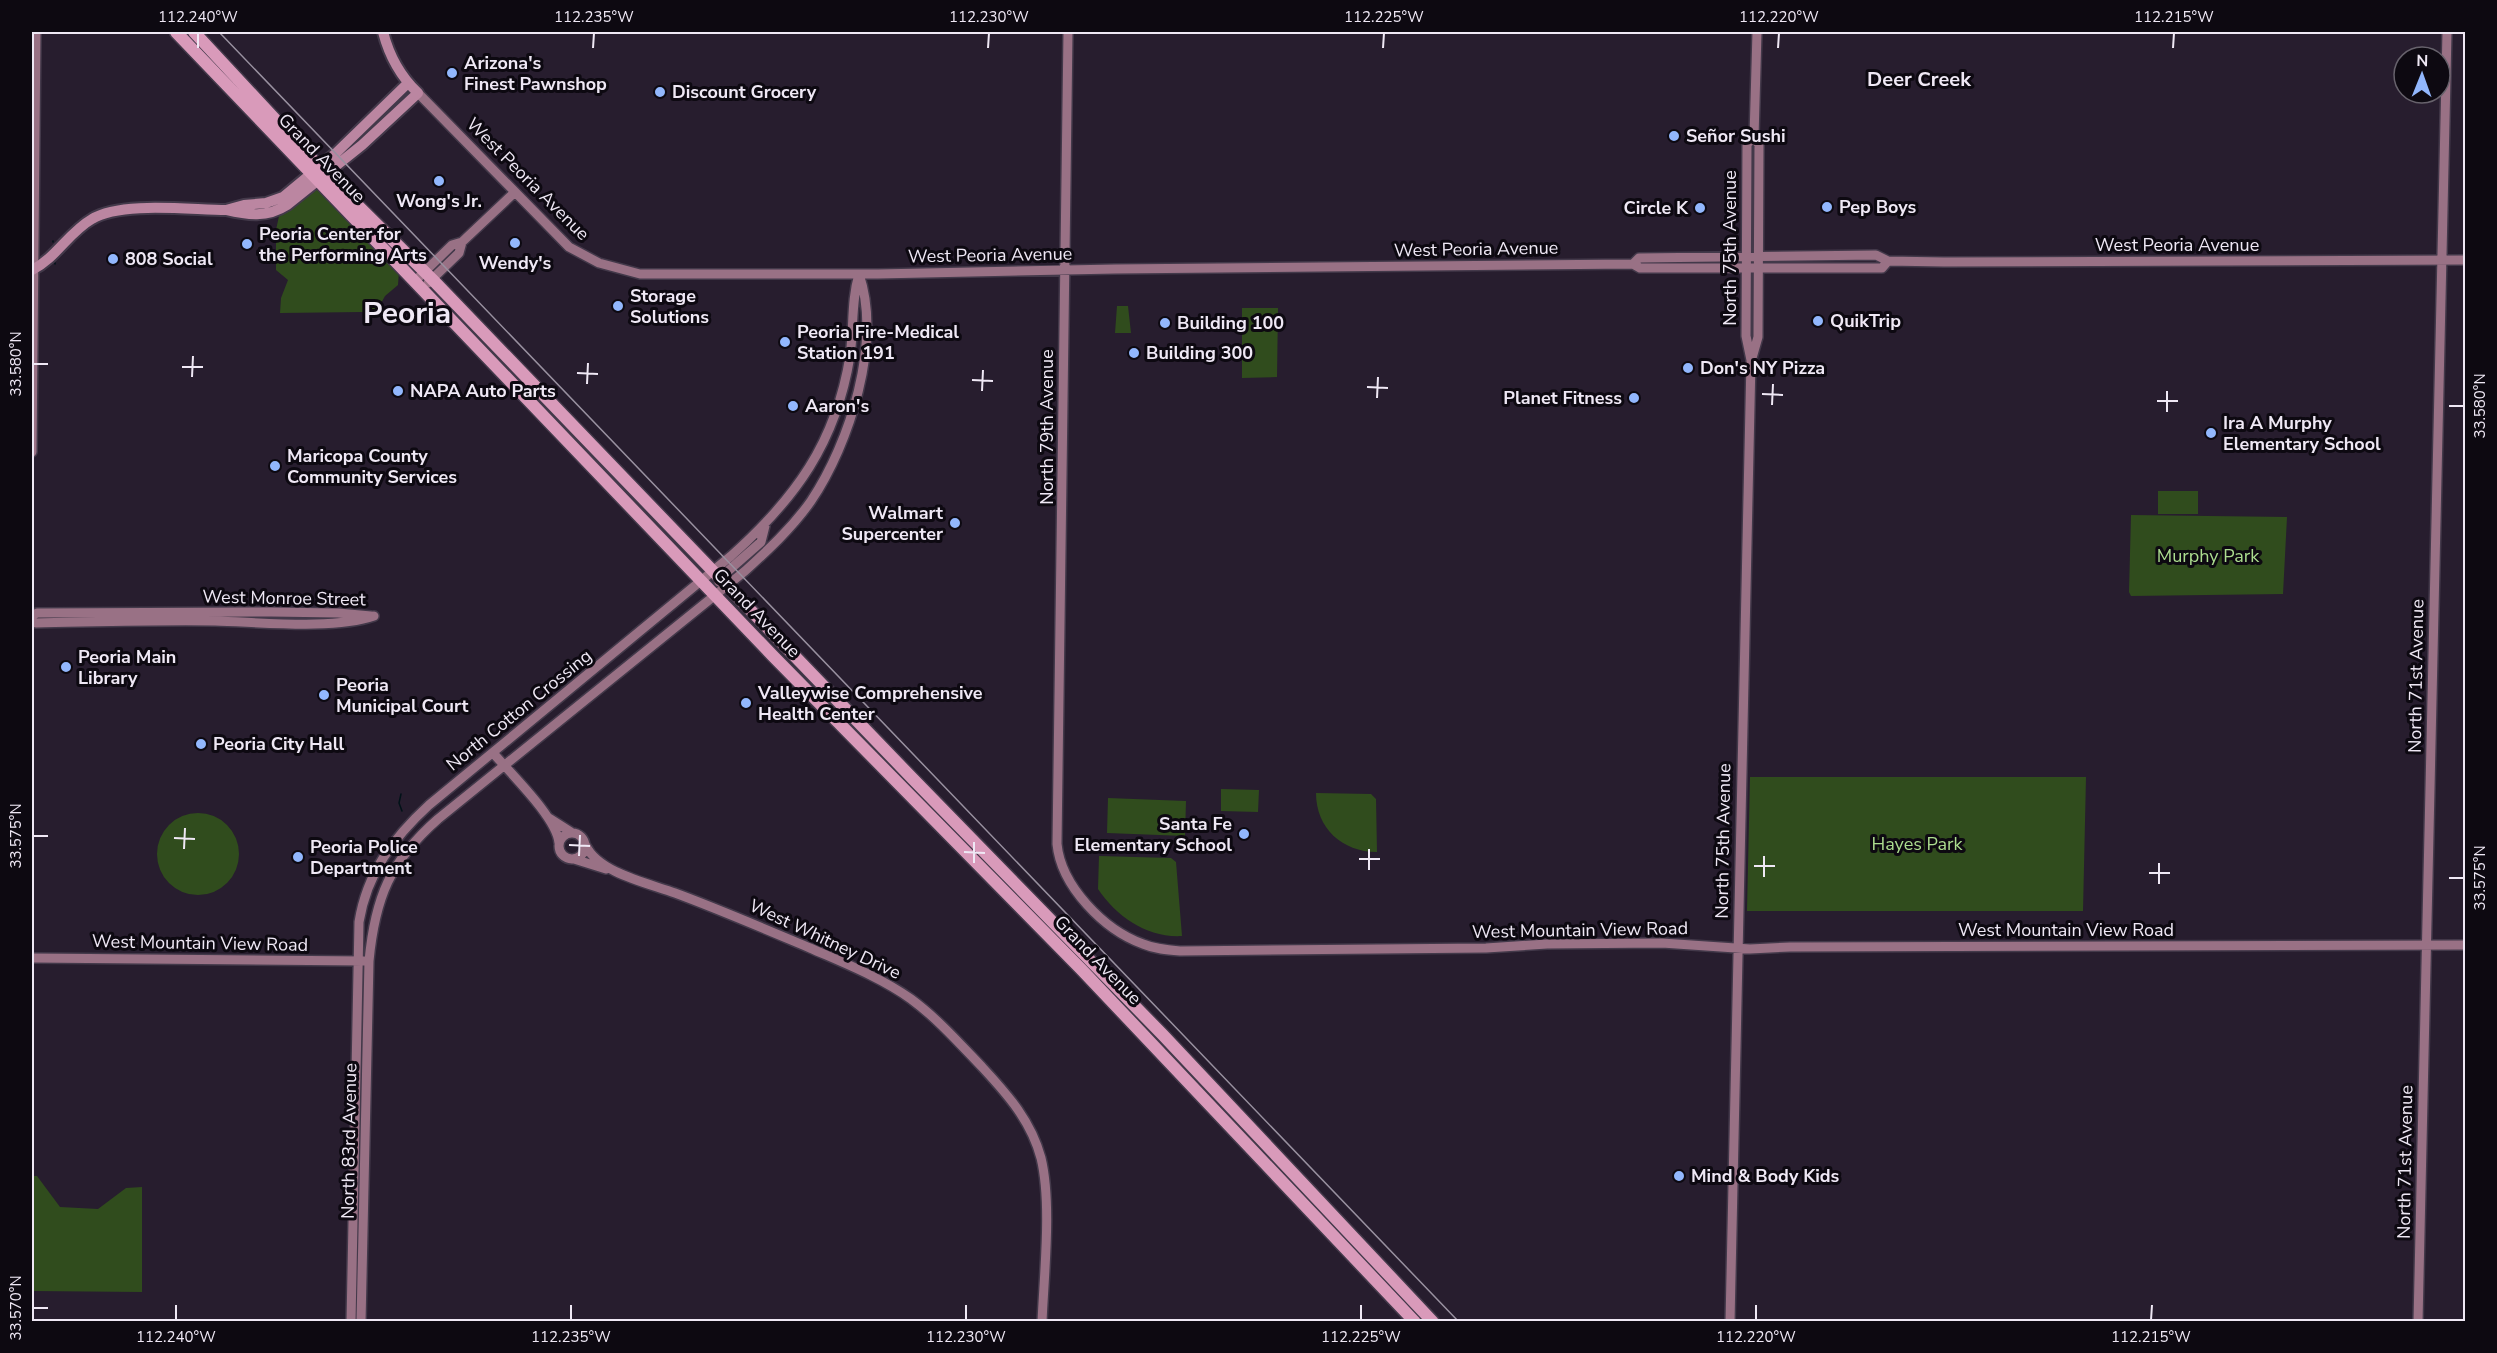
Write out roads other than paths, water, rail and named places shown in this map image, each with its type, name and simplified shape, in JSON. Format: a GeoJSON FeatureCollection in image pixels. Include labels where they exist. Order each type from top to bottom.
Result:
{"type":"FeatureCollection","features":[{"type":"Feature","properties":{"kind":"highway","name":"Grand Avenue"},"geometry":{"type":"LineString","coordinates":[[176,32],[319,173],[428,275],[1163,1035],[1377,1272],[1415,1322]]}},
{"type":"Feature","properties":{"kind":"highway","name":"Grand Avenue"},"geometry":{"type":"LineString","coordinates":[[198,35],[419,285],[715,595],[1377,1272],[1433,1322]]}},
{"type":"Feature","properties":{"kind":"highway"},"geometry":{"type":"LineString","coordinates":[[192,49],[198,35]]}},
{"type":"Feature","properties":{"kind":"main road"},"geometry":{"type":"LineString","coordinates":[[32,452],[36,32]]}},
{"type":"Feature","properties":{"kind":"main road"},"geometry":{"type":"LineString","coordinates":[[32,270],[50,257],[84,224],[105,213],[126,209],[226,210],[274,201],[319,173],[413,88],[390,53],[383,32]]}},
{"type":"Feature","properties":{"kind":"main road","name":"North 79th Avenue"},"geometry":{"type":"LineString","coordinates":[[1057,823],[1068,32]]}},
{"type":"Feature","properties":{"kind":"main road","name":"North 75th Avenue"},"geometry":{"type":"LineString","coordinates":[[1730,1322],[1751,360],[1746,336],[1747,148],[1754,137],[1757,32]]}},
{"type":"Feature","properties":{"kind":"main road","name":"North 71st Avenue"},"geometry":{"type":"LineString","coordinates":[[2418,1322],[2447,32]]}},
{"type":"Feature","properties":{"kind":"main road","name":"West Peoria Avenue"},"geometry":{"type":"LineString","coordinates":[[413,88],[569,247],[591,260],[632,273],[859,274],[1633,264],[1640,268],[1882,268],[1888,261]]}},
{"type":"Feature","properties":{"kind":"main road","name":"North 75th Avenue"},"geometry":{"type":"LineString","coordinates":[[1751,360],[1758,337],[1760,269],[1759,145],[1754,137]]}},
{"type":"Feature","properties":{"kind":"main road"},"geometry":{"type":"LineString","coordinates":[[1747,148],[1752,151],[1754,167],[1759,169]]}},
{"type":"Feature","properties":{"kind":"main road"},"geometry":{"type":"LineString","coordinates":[[419,285],[428,275],[459,253],[462,242],[515,192]]}},
{"type":"Feature","properties":{"kind":"main road","name":"West Peoria Avenue"},"geometry":{"type":"LineString","coordinates":[[1633,264],[1639,258],[1746,255],[1876,255],[1888,261],[2466,260]]}},
{"type":"Feature","properties":{"kind":"main road"},"geometry":{"type":"LineString","coordinates":[[1855,255],[1855,268]]}},
{"type":"Feature","properties":{"kind":"main road","name":"North Cotton Crossing"},"geometry":{"type":"LineString","coordinates":[[369,961],[373,923],[382,893],[401,857],[413,842],[438,819],[715,595],[720,578],[789,498],[822,446],[843,390],[852,342],[854,293],[859,274]]}},
{"type":"Feature","properties":{"kind":"main road","name":"North Cotton Crossing"},"geometry":{"type":"LineString","coordinates":[[358,961],[359,922],[364,897],[379,862],[401,831],[429,805],[494,754],[701,580],[720,578],[789,528],[820,487],[836,455],[854,408],[861,377],[865,342],[865,293],[859,274]]}},
{"type":"Feature","properties":{"kind":"main road"},"geometry":{"type":"LineString","coordinates":[[822,446],[836,455]]}},
{"type":"Feature","properties":{"kind":"main road"},"geometry":{"type":"LineString","coordinates":[[271,612],[271,622]]}},
{"type":"Feature","properties":{"kind":"main road","name":"West Monroe Street"},"geometry":{"type":"LineString","coordinates":[[32,621],[36,623],[89,618],[271,612],[374,616],[356,622],[302,623],[141,617]]}},
{"type":"Feature","properties":{"kind":"main road"},"geometry":{"type":"LineString","coordinates":[[302,612],[302,623]]}},
{"type":"Feature","properties":{"kind":"main road","name":"West Monroe Street"},"geometry":{"type":"LineString","coordinates":[[32,616],[37,613],[89,618]]}},
{"type":"Feature","properties":{"kind":"main road","name":"West Whitney Drive"},"geometry":{"type":"LineString","coordinates":[[494,754],[549,818],[558,837],[562,855],[598,869],[612,870]]}},
{"type":"Feature","properties":{"kind":"main road","name":"West Whitney Drive"},"geometry":{"type":"LineString","coordinates":[[549,818],[580,835],[592,857],[612,870],[727,913],[889,985],[942,1025],[1009,1096],[1025,1120],[1036,1143],[1045,1196],[1042,1322]]}},
{"type":"Feature","properties":{"kind":"main road","name":"West Mountain View Road"},"geometry":{"type":"LineString","coordinates":[[1057,823],[1059,859],[1062,869],[1086,901],[1109,925],[1125,936],[1163,949],[1387,949],[1662,943],[1738,949],[2466,945]]}},
{"type":"Feature","properties":{"kind":"main road"},"geometry":{"type":"LineString","coordinates":[[559,843],[562,837],[571,832]]}},
{"type":"Feature","properties":{"kind":"main road"},"geometry":{"type":"LineString","coordinates":[[574,859],[581,856],[586,846]]}},
{"type":"Feature","properties":{"kind":"main road"},"geometry":{"type":"LineString","coordinates":[[364,897],[382,893]]}},
{"type":"Feature","properties":{"kind":"main road","name":"West Mountain View Road"},"geometry":{"type":"LineString","coordinates":[[32,958],[369,961]]}},
{"type":"Feature","properties":{"kind":"main road","name":"North 83rd Avenue"},"geometry":{"type":"LineString","coordinates":[[351,1322],[358,961]]}},
{"type":"Feature","properties":{"kind":"main road","name":"North 83rd Avenue"},"geometry":{"type":"LineString","coordinates":[[361,1322],[369,961]]}},
{"type":"Feature","properties":{"kind":"waterway"},"geometry":{"type":"LineString","coordinates":[[401,794],[399,803],[402,811]]}},
{"type":"Feature","properties":{"kind":"railway"},"geometry":{"type":"LineString","coordinates":[[219,32],[1459,1322]]}},
{"type":"Feature","properties":{"kind":"place","name":"Arizona's Finest Pawnshop"},"geometry":{"type":"Point","coordinates":[452,73]}},
{"type":"Feature","properties":{"kind":"place","name":"Discount Grocery"},"geometry":{"type":"Point","coordinates":[660,92]}},
{"type":"Feature","properties":{"kind":"place","name":"Señor Sushi"},"geometry":{"type":"Point","coordinates":[1674,136]}},
{"type":"Feature","properties":{"kind":"place","name":"Wong's Jr."},"geometry":{"type":"Point","coordinates":[439,181]}},
{"type":"Feature","properties":{"kind":"place","name":"Pep Boys"},"geometry":{"type":"Point","coordinates":[1827,207]}},
{"type":"Feature","properties":{"kind":"place","name":"Circle K"},"geometry":{"type":"Point","coordinates":[1700,208]}},
{"type":"Feature","properties":{"kind":"place","name":"Wendy's"},"geometry":{"type":"Point","coordinates":[515,243]}},
{"type":"Feature","properties":{"kind":"place","name":"Peoria Center for the Performing Arts"},"geometry":{"type":"Point","coordinates":[247,244]}},
{"type":"Feature","properties":{"kind":"place","name":"808 Social"},"geometry":{"type":"Point","coordinates":[113,259]}},
{"type":"Feature","properties":{"kind":"place","name":"Storage Solutions"},"geometry":{"type":"Point","coordinates":[618,306]}},
{"type":"Feature","properties":{"kind":"place","name":"QuikTrip"},"geometry":{"type":"Point","coordinates":[1818,321]}},
{"type":"Feature","properties":{"kind":"place","name":"Building 100"},"geometry":{"type":"Point","coordinates":[1165,323]}},
{"type":"Feature","properties":{"kind":"place","name":"Peoria Fire-Medical Station 191"},"geometry":{"type":"Point","coordinates":[785,342]}},
{"type":"Feature","properties":{"kind":"place","name":"Building 300"},"geometry":{"type":"Point","coordinates":[1134,353]}},
{"type":"Feature","properties":{"kind":"place","name":"Don's NY Pizza"},"geometry":{"type":"Point","coordinates":[1688,368]}},
{"type":"Feature","properties":{"kind":"place","name":"NAPA Auto Parts"},"geometry":{"type":"Point","coordinates":[398,391]}},
{"type":"Feature","properties":{"kind":"place","name":"Planet Fitness"},"geometry":{"type":"Point","coordinates":[1634,398]}},
{"type":"Feature","properties":{"kind":"place","name":"Aaron's"},"geometry":{"type":"Point","coordinates":[793,406]}},
{"type":"Feature","properties":{"kind":"place","name":"Ira A Murphy Elementary School"},"geometry":{"type":"Point","coordinates":[2211,433]}},
{"type":"Feature","properties":{"kind":"place","name":"Maricopa County Community Services"},"geometry":{"type":"Point","coordinates":[275,466]}},
{"type":"Feature","properties":{"kind":"place","name":"Walmart Supercenter"},"geometry":{"type":"Point","coordinates":[955,523]}},
{"type":"Feature","properties":{"kind":"place","name":"Peoria Main Library"},"geometry":{"type":"Point","coordinates":[66,667]}},
{"type":"Feature","properties":{"kind":"place","name":"Peoria Municipal Court"},"geometry":{"type":"Point","coordinates":[324,695]}},
{"type":"Feature","properties":{"kind":"place","name":"Valleywise Comprehensive Health Center"},"geometry":{"type":"Point","coordinates":[746,703]}},
{"type":"Feature","properties":{"kind":"place","name":"Peoria City Hall"},"geometry":{"type":"Point","coordinates":[201,744]}},
{"type":"Feature","properties":{"kind":"place","name":"Santa Fe Elementary School"},"geometry":{"type":"Point","coordinates":[1244,834]}},
{"type":"Feature","properties":{"kind":"place","name":"Peoria Police Department"},"geometry":{"type":"Point","coordinates":[298,857]}},
{"type":"Feature","properties":{"kind":"place","name":"Mind & Body Kids"},"geometry":{"type":"Point","coordinates":[1679,1176]}},
{"type":"Feature","properties":{"kind":"district","name":"Deer Creek"},"geometry":{"type":"Point","coordinates":[1919,79]}},
{"type":"Feature","properties":{"kind":"district","name":"Peoria"},"geometry":{"type":"Point","coordinates":[407,313]}},
{"type":"Feature","properties":{"kind":"park label","name":"Murphy Park"},"geometry":{"type":"Point","coordinates":[2208,556]}},
{"type":"Feature","properties":{"kind":"park label","name":"Hayes Park"},"geometry":{"type":"Point","coordinates":[1917,844]}}]}
